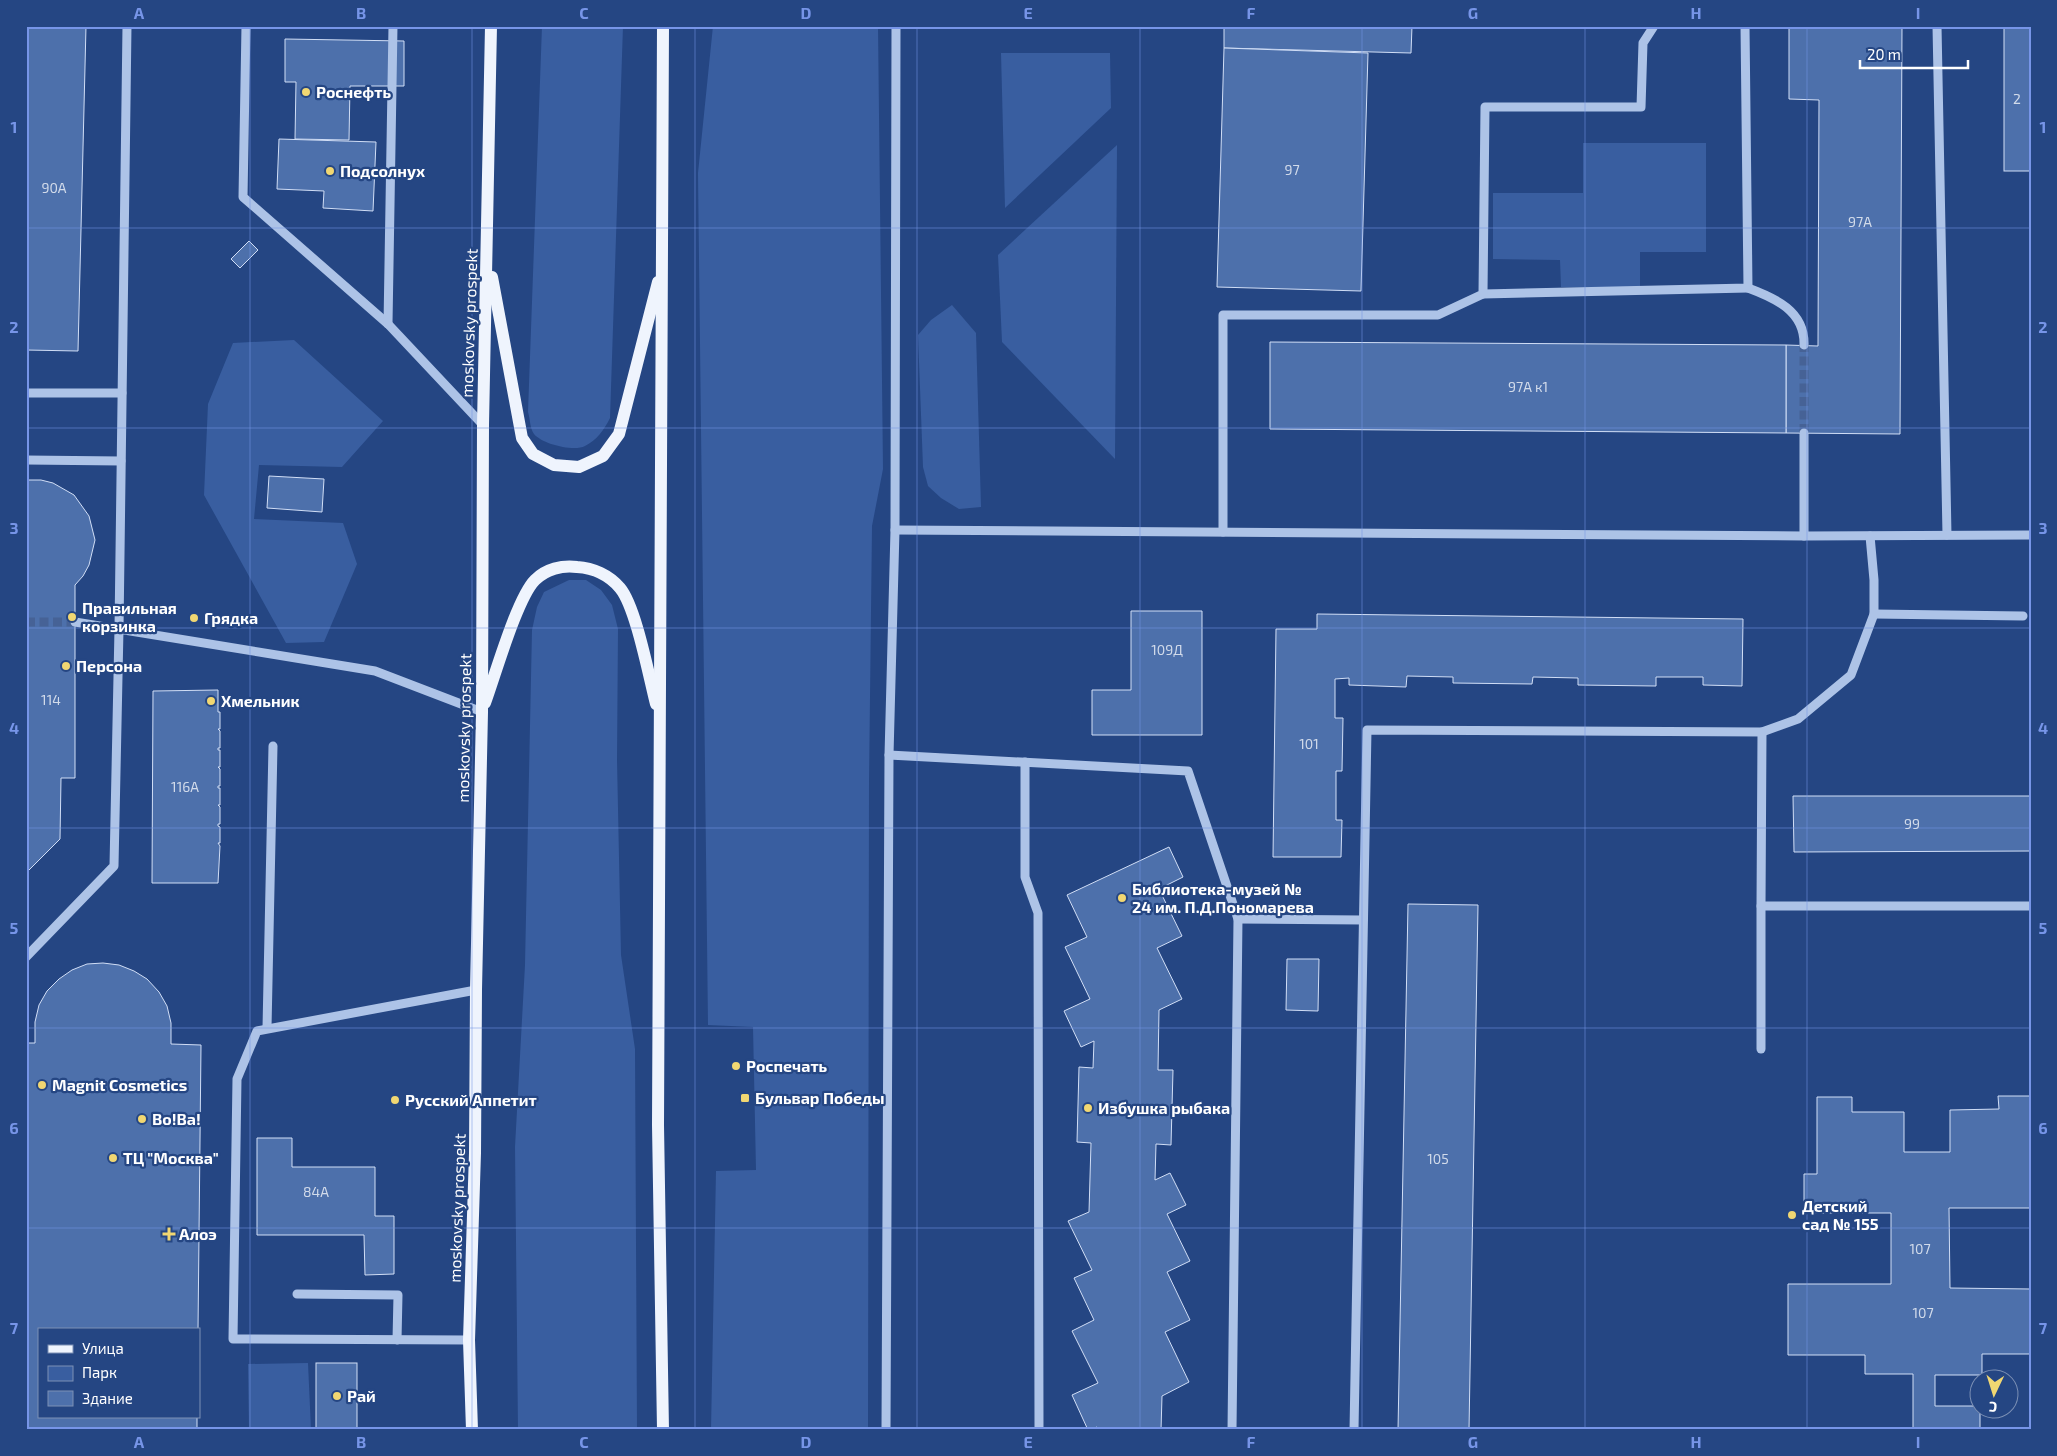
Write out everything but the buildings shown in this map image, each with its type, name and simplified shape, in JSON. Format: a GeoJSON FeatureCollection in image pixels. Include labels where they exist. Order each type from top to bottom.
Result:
{"type":"FeatureCollection","features":[{"type":"Feature","properties":{"kind":"main road","name":"moskovsky prospekt"},"geometry":{"type":"LineString","coordinates":[[472,1430],[469,1340],[475,1153],[476,990],[482,712],[483,425],[488,252],[491,26]]}},
{"type":"Feature","properties":{"kind":"main road"},"geometry":{"type":"LineString","coordinates":[[663,26],[658,1125],[663,1430]]}},
{"type":"Feature","properties":{"kind":"main road"},"geometry":{"type":"LineString","coordinates":[[488,252],[522,438],[533,454],[554,465],[579,467],[603,456],[618,434],[663,262]]}},
{"type":"Feature","properties":{"kind":"main road"},"geometry":{"type":"LineString","coordinates":[[482,712],[521,602],[534,580],[550,569],[569,566],[590,568],[608,577],[620,589],[630,607],[660,721]]}},
{"type":"Feature","properties":{"kind":"street"},"geometry":{"type":"LineString","coordinates":[[26,957],[114,866],[127,26]]}},
{"type":"Feature","properties":{"kind":"street"},"geometry":{"type":"LineString","coordinates":[[246,26],[242,197],[388,324],[483,425]]}},
{"type":"Feature","properties":{"kind":"street"},"geometry":{"type":"LineString","coordinates":[[388,324],[393,26]]}},
{"type":"Feature","properties":{"kind":"street"},"geometry":{"type":"LineString","coordinates":[[886,1430],[889,755],[895,530],[896,26]]}},
{"type":"Feature","properties":{"kind":"street"},"geometry":{"type":"LineString","coordinates":[[1484,294],[1485,107],[1641,107],[1643,43],[1654,26]]}},
{"type":"Feature","properties":{"kind":"street"},"geometry":{"type":"LineString","coordinates":[[1745,26],[1748,288]]}},
{"type":"Feature","properties":{"kind":"street"},"geometry":{"type":"LineString","coordinates":[[1937,26],[1947,535]]}},
{"type":"Feature","properties":{"kind":"street"},"geometry":{"type":"LineString","coordinates":[[1223,532],[1223,315],[1438,315],[1484,294],[1748,288],[1772,297],[1794,315],[1804,333],[1804,345]]}},
{"type":"Feature","properties":{"kind":"street"},"geometry":{"type":"LineString","coordinates":[[26,393],[122,393]]}},
{"type":"Feature","properties":{"kind":"street"},"geometry":{"type":"LineString","coordinates":[[1804,433],[1804,536]]}},
{"type":"Feature","properties":{"kind":"street"},"geometry":{"type":"LineString","coordinates":[[26,460],[121,461]]}},
{"type":"Feature","properties":{"kind":"street"},"geometry":{"type":"LineString","coordinates":[[895,530],[1804,536],[2031,535]]}},
{"type":"Feature","properties":{"kind":"street"},"geometry":{"type":"LineString","coordinates":[[1354,1430],[1367,730],[1762,732],[1798,719],[1851,675],[1874,614],[1874,580],[1870,536]]}},
{"type":"Feature","properties":{"kind":"street"},"geometry":{"type":"LineString","coordinates":[[1874,614],[2023,616]]}},
{"type":"Feature","properties":{"kind":"street"},"geometry":{"type":"LineString","coordinates":[[75,622],[375,671],[482,712]]}},
{"type":"Feature","properties":{"kind":"street"},"geometry":{"type":"LineString","coordinates":[[1761,1049],[1762,732]]}},
{"type":"Feature","properties":{"kind":"street"},"geometry":{"type":"LineString","coordinates":[[267,1028],[273,746]]}},
{"type":"Feature","properties":{"kind":"street"},"geometry":{"type":"LineString","coordinates":[[889,755],[1188,771],[1238,919],[1232,1430]]}},
{"type":"Feature","properties":{"kind":"street"},"geometry":{"type":"LineString","coordinates":[[1025,762],[1024,877],[1038,913],[1039,1430]]}},
{"type":"Feature","properties":{"kind":"street"},"geometry":{"type":"LineString","coordinates":[[1761,906],[2031,906]]}},
{"type":"Feature","properties":{"kind":"street"},"geometry":{"type":"LineString","coordinates":[[1238,919],[1363,920]]}},
{"type":"Feature","properties":{"kind":"street"},"geometry":{"type":"LineString","coordinates":[[469,1340],[233,1340],[237,1079],[257,1031],[476,990]]}},
{"type":"Feature","properties":{"kind":"street"},"geometry":{"type":"LineString","coordinates":[[297,1294],[398,1295],[398,1340]]}},
{"type":"Feature","properties":{"kind":"green space"},"geometry":{"type":"Polygon","coordinates":[[[542,26],[623,26],[610,418],[597,438],[580,448],[558,446],[538,438],[532,429],[528,412],[542,26]]]}},
{"type":"Feature","properties":{"kind":"green space"},"geometry":{"type":"Polygon","coordinates":[[[713,26],[878,26],[883,469],[872,526],[869,783],[868,1430],[711,1430],[716,1171],[756,1170],[753,1027],[708,1025],[698,173],[713,26]]]}},
{"type":"Feature","properties":{"kind":"green space"},"geometry":{"type":"Polygon","coordinates":[[[1001,53],[1110,53],[1111,108],[1005,208],[1001,53]]]}},
{"type":"Feature","properties":{"kind":"green space"},"geometry":{"type":"Polygon","coordinates":[[[1583,143],[1706,143],[1706,252],[1640,252],[1640,288],[1561,287],[1560,260],[1493,259],[1493,193],[1583,193],[1583,143]]]}},
{"type":"Feature","properties":{"kind":"green space"},"geometry":{"type":"Polygon","coordinates":[[[1117,145],[1115,459],[1002,342],[998,255],[1117,145]]]}},
{"type":"Feature","properties":{"kind":"green space"},"geometry":{"type":"Polygon","coordinates":[[[952,305],[976,333],[981,507],[959,509],[941,498],[928,486],[923,467],[918,335],[931,320],[952,305]]]}},
{"type":"Feature","properties":{"kind":"green space"},"geometry":{"type":"Polygon","coordinates":[[[294,340],[383,421],[342,467],[259,465],[254,519],[343,523],[357,564],[324,642],[286,643],[204,495],[208,404],[233,343],[294,340]]]}},
{"type":"Feature","properties":{"kind":"green space"},"geometry":{"type":"Polygon","coordinates":[[[569,580],[586,580],[601,590],[612,605],[618,629],[617,760],[621,955],[635,1049],[637,1430],[518,1430],[515,1147],[525,965],[532,630],[537,607],[544,592],[569,580]]]}},
{"type":"Feature","properties":{"kind":"green space"},"geometry":{"type":"Polygon","coordinates":[[[308,1363],[311,1430],[249,1430],[248,1364],[308,1363]]]}},
{"type":"Feature","properties":{"kind":"tunnel"},"geometry":{"type":"LineString","coordinates":[[1804,345],[1804,433]]}},
{"type":"Feature","properties":{"kind":"tunnel"},"geometry":{"type":"LineString","coordinates":[[26,622],[75,622]]}},
{"type":"Feature","properties":{"kind":"place","name":"Роснефть"},"geometry":{"type":"Point","coordinates":[306,92]}},
{"type":"Feature","properties":{"kind":"place","name":"Подсолнух"},"geometry":{"type":"Point","coordinates":[330,171]}},
{"type":"Feature","properties":{"kind":"place","name":"Правильная корзинка"},"geometry":{"type":"Point","coordinates":[72,617]}},
{"type":"Feature","properties":{"kind":"place","name":"Грядка"},"geometry":{"type":"Point","coordinates":[194,618]}},
{"type":"Feature","properties":{"kind":"place","name":"Персона"},"geometry":{"type":"Point","coordinates":[66,666]}},
{"type":"Feature","properties":{"kind":"place","name":"Хмельник"},"geometry":{"type":"Point","coordinates":[211,701]}},
{"type":"Feature","properties":{"kind":"place","name":"Библиотека-музей № 24 им. П.Д.Пономарева"},"geometry":{"type":"Point","coordinates":[1122,898]}},
{"type":"Feature","properties":{"kind":"place","name":"Роспечать"},"geometry":{"type":"Point","coordinates":[736,1066]}},
{"type":"Feature","properties":{"kind":"place","name":"Magnit Cosmetics"},"geometry":{"type":"Point","coordinates":[42,1085]}},
{"type":"Feature","properties":{"kind":"place","name":"Бульвар Победы"},"geometry":{"type":"Point","coordinates":[745,1098]}},
{"type":"Feature","properties":{"kind":"place","name":"Русский Аппетит"},"geometry":{"type":"Point","coordinates":[395,1100]}},
{"type":"Feature","properties":{"kind":"place","name":"Избушка рыбака"},"geometry":{"type":"Point","coordinates":[1088,1108]}},
{"type":"Feature","properties":{"kind":"place","name":"Во!Ва!"},"geometry":{"type":"Point","coordinates":[142,1119]}},
{"type":"Feature","properties":{"kind":"place","name":"ТЦ \"Москва\""},"geometry":{"type":"Point","coordinates":[113,1158]}},
{"type":"Feature","properties":{"kind":"place","name":"Детский сад № 155"},"geometry":{"type":"Point","coordinates":[1792,1215]}},
{"type":"Feature","properties":{"kind":"place","name":"Алоэ"},"geometry":{"type":"Point","coordinates":[169,1234]}},
{"type":"Feature","properties":{"kind":"place","name":"Рай"},"geometry":{"type":"Point","coordinates":[337,1396]}}]}
